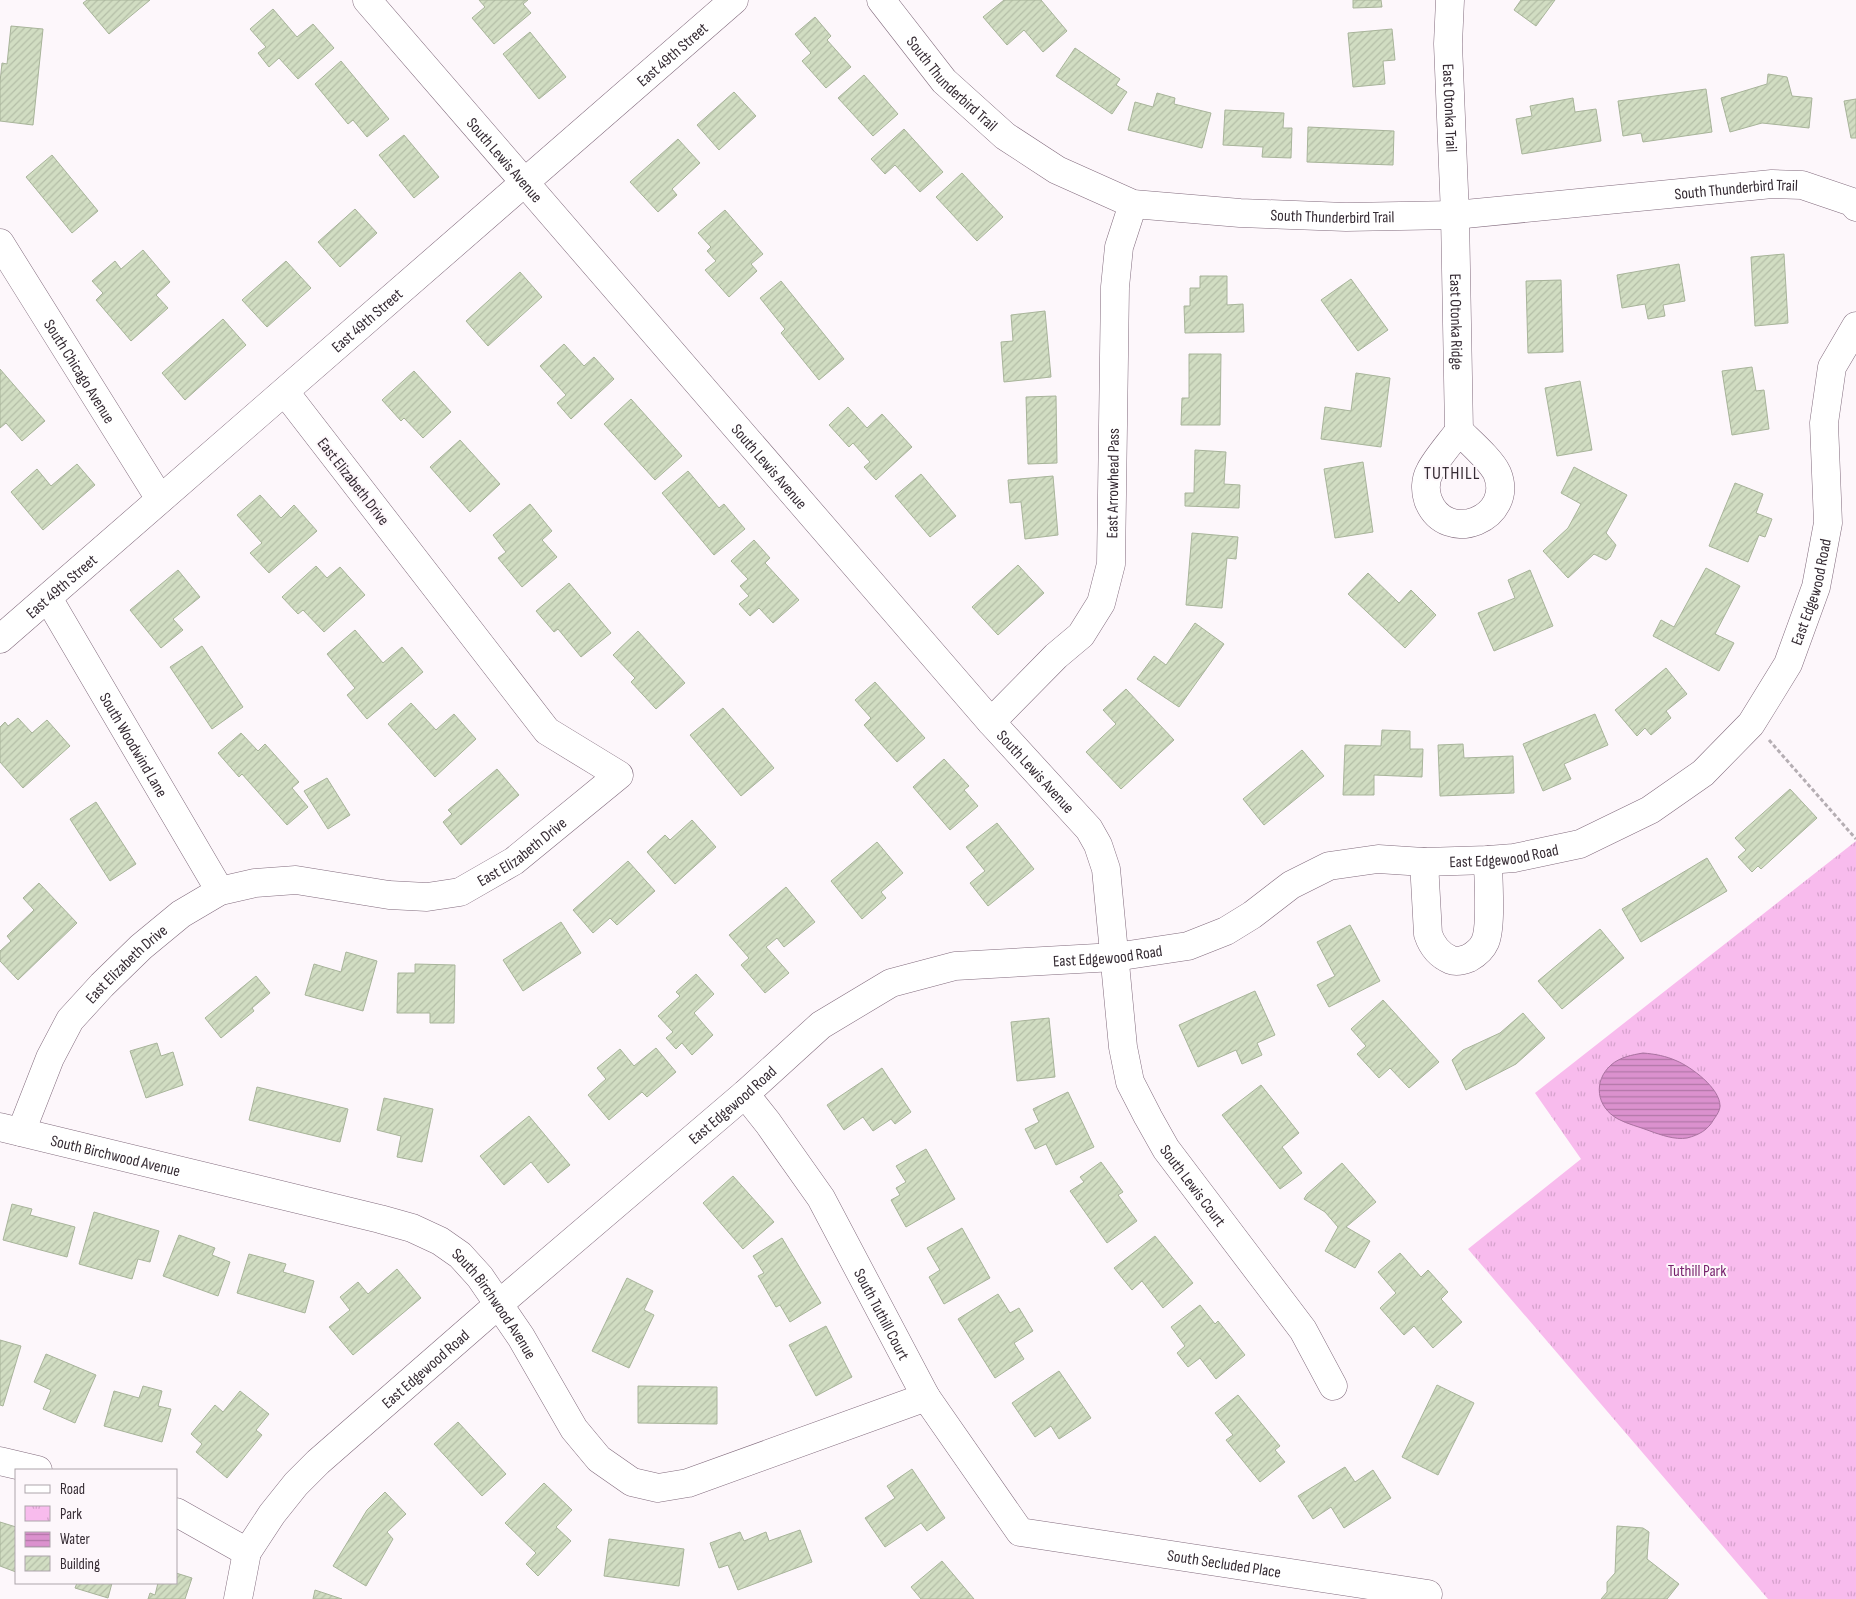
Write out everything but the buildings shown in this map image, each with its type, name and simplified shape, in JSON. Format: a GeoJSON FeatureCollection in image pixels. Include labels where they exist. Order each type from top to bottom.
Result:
{"type":"FeatureCollection","features":[{"type":"Feature","properties":{"kind":"street","name":"South Lewis Avenue"},"geometry":{"type":"LineString","coordinates":[[368,0],[991,722],[1088,829],[1098,845],[1106,868],[1115,957]]}},
{"type":"Feature","properties":{"kind":"street","name":"East 49th Street"},"geometry":{"type":"LineString","coordinates":[[0,639],[734,0]]}},
{"type":"Feature","properties":{"kind":"street","name":"South Thunderbird Trail"},"geometry":{"type":"LineString","coordinates":[[881,0],[944,81],[1005,136],[1057,170],[1133,204],[1240,213],[1327,216],[1455,215],[1772,184],[1802,185],[1852,202],[1856,207]]}},
{"type":"Feature","properties":{"kind":"street","name":"East Otonka Trail"},"geometry":{"type":"LineString","coordinates":[[1450,0],[1448,44],[1455,215]]}},
{"type":"Feature","properties":{"kind":"street","name":"East Arrowhead Pass"},"geometry":{"type":"LineString","coordinates":[[991,722],[1056,656],[1081,634],[1101,603],[1106,588],[1111,564],[1114,288],[1119,247],[1133,204]]}},
{"type":"Feature","properties":{"kind":"street","name":"East Otonka Ridge"},"geometry":{"type":"LineString","coordinates":[[1455,215],[1459,431]]}},
{"type":"Feature","properties":{"kind":"street","name":"South Chicago Avenue"},"geometry":{"type":"LineString","coordinates":[[0,243],[160,499]]}},
{"type":"Feature","properties":{"kind":"street","name":"East Edgewood Road"},"geometry":{"type":"LineString","coordinates":[[238,1599],[247,1552],[272,1514],[296,1484],[318,1462],[499,1304],[745,1094],[821,1025],[891,983],[955,966],[1115,957],[1188,946],[1226,930],[1252,915],[1291,885],[1328,866],[1378,859],[1424,862],[1514,858],[1580,844],[1650,810],[1703,773],[1752,721],[1788,664],[1816,588],[1828,523],[1824,423],[1832,367],[1856,326]]}},
{"type":"Feature","properties":{"kind":"street","name":"East Elizabeth Drive"},"geometry":{"type":"LineString","coordinates":[[10,1129],[70,1020],[102,984],[141,947],[181,914],[220,891],[255,883],[296,880],[389,895],[427,896],[460,892],[514,861],[619,775],[548,731],[285,392]]}},
{"type":"Feature","properties":{"kind":"street","name":"South Woodwind Lane"},"geometry":{"type":"LineString","coordinates":[[48,598],[220,891]]}},
{"type":"Feature","properties":{"kind":"street"},"geometry":{"type":"LineString","coordinates":[[1424,862],[1428,934],[1431,943],[1439,952],[1453,961],[1466,960],[1476,954],[1485,942],[1488,930],[1488,860]]}},
{"type":"Feature","properties":{"kind":"street","name":"South Lewis Court"},"geometry":{"type":"LineString","coordinates":[[1115,957],[1123,1046],[1130,1082],[1166,1149],[1303,1330],[1333,1386]]}},
{"type":"Feature","properties":{"kind":"street","name":"South Tuthill Court"},"geometry":{"type":"LineString","coordinates":[[745,1094],[768,1123],[820,1198],[926,1397],[1020,1532]]}},
{"type":"Feature","properties":{"kind":"street","name":"South Birchwood Avenue"},"geometry":{"type":"LineString","coordinates":[[10,1129],[380,1218],[412,1228],[440,1241],[460,1255],[480,1277],[521,1337],[574,1429],[599,1459],[632,1482],[658,1488],[688,1483],[926,1397]]}},
{"type":"Feature","properties":{"kind":"street"},"geometry":{"type":"LineString","coordinates":[[0,1461],[34,1469]]}},
{"type":"Feature","properties":{"kind":"street"},"geometry":{"type":"LineString","coordinates":[[178,1513],[247,1552]]}},
{"type":"Feature","properties":{"kind":"street","name":"South Secluded Place"},"geometry":{"type":"LineString","coordinates":[[1020,1532],[1428,1594]]}},
{"type":"Feature","properties":{"kind":"path"},"geometry":{"type":"LineString","coordinates":[[1752,721],[1856,839]]}},
{"type":"Feature","properties":{"kind":"green space","name":"Tuthill Park"},"geometry":{"type":"Polygon","coordinates":[[[1856,841],[1856,1599],[1768,1599],[1468,1249],[1581,1159],[1535,1093],[1856,841]]]}},
{"type":"Feature","properties":{"kind":"water"},"geometry":{"type":"Polygon","coordinates":[[[1643,1053],[1677,1061],[1697,1073],[1710,1085],[1719,1099],[1720,1108],[1712,1123],[1706,1129],[1699,1134],[1687,1138],[1668,1137],[1622,1121],[1605,1108],[1601,1101],[1600,1086],[1601,1078],[1605,1071],[1618,1060],[1643,1053]]]}},
{"type":"Feature","properties":{"kind":"district","name":"TUTHILL"},"geometry":{"type":"Point","coordinates":[1452,473]}}]}
